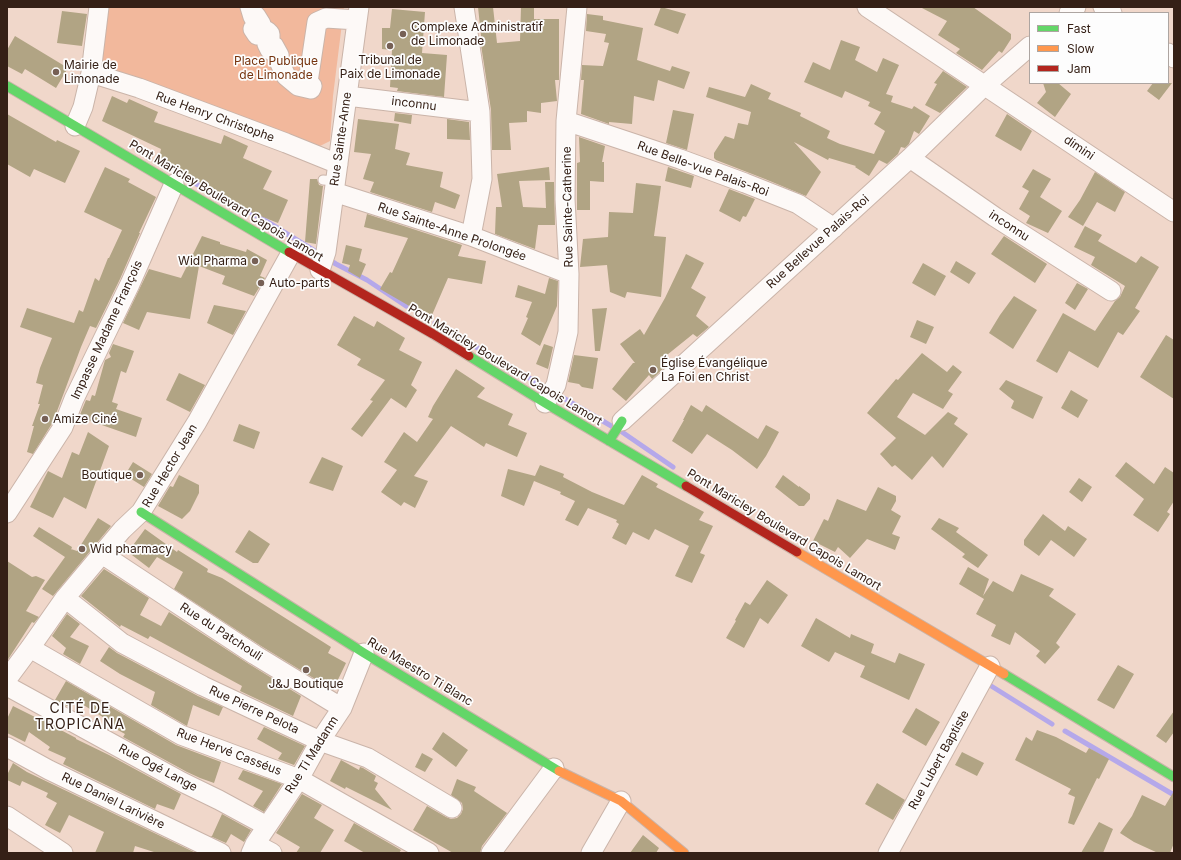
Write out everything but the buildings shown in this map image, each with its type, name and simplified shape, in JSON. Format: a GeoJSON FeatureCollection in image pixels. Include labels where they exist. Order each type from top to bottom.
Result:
{"type":"FeatureCollection","features":[{"type":"Feature","properties":{"kind":"street"},"geometry":{"type":"LineString","coordinates":[[79,117],[96,75],[99,7]]}},
{"type":"Feature","properties":{"kind":"street"},"geometry":{"type":"LineString","coordinates":[[250,7],[252,17],[256,16],[261,24],[253,29],[257,35],[267,31],[270,34],[270,40],[267,44],[270,50],[274,46],[279,55],[278,57],[286,76],[298,86],[311,89],[312,86],[308,82],[317,22],[326,18],[358,14]]}},
{"type":"Feature","properties":{"kind":"street"},"geometry":{"type":"LineString","coordinates":[[464,7],[480,112],[482,179],[471,236]]}},
{"type":"Feature","properties":{"kind":"street","name":"Rue Sainte-Catherine"},"geometry":{"type":"LineString","coordinates":[[551,394],[568,332],[569,274],[565,199],[566,121],[577,7]]}},
{"type":"Feature","properties":{"kind":"street","name":"dimini"},"geometry":{"type":"LineString","coordinates":[[867,7],[1174,212]]}},
{"type":"Feature","properties":{"kind":"street","name":"Rue Sainte-Anne"},"geometry":{"type":"LineString","coordinates":[[322,261],[358,14]]}},
{"type":"Feature","properties":{"kind":"street","name":"Rue Bellevue Palais-Roi"},"geometry":{"type":"LineString","coordinates":[[614,432],[910,158],[985,85],[1029,47]]}},
{"type":"Feature","properties":{"kind":"street","name":"Rue Henry Christophe"},"geometry":{"type":"LineString","coordinates":[[96,75],[139,88],[286,143],[333,179]]}},
{"type":"Feature","properties":{"kind":"street","name":"Pont Maricley Boulevard Capois Lamort"},"geometry":{"type":"LineString","coordinates":[[7,86],[79,117],[174,184],[291,253],[322,261],[433,334],[551,394],[990,666],[1174,777]]}},
{"type":"Feature","properties":{"kind":"street","name":"inconnu"},"geometry":{"type":"LineString","coordinates":[[347,96],[480,112]]}},
{"type":"Feature","properties":{"kind":"street","name":"Rue Belle-vue Palais-Roi"},"geometry":{"type":"LineString","coordinates":[[566,121],[680,159],[798,204],[834,228]]}},
{"type":"Feature","properties":{"kind":"street","name":"inconnu"},"geometry":{"type":"LineString","coordinates":[[910,158],[995,217],[1111,291]]}},
{"type":"Feature","properties":{"kind":"street","name":"Rue Sainte-Anne Prolongée"},"geometry":{"type":"LineString","coordinates":[[333,179],[471,236],[569,274]]}},
{"type":"Feature","properties":{"kind":"street","name":"Impasse Madame François"},"geometry":{"type":"LineString","coordinates":[[7,513],[63,428],[74,399],[130,284],[174,184]]}},
{"type":"Feature","properties":{"kind":"street","name":"Rue Hector Jean"},"geometry":{"type":"LineString","coordinates":[[7,679],[65,598],[122,530],[141,512],[197,422],[291,253]]}},
{"type":"Feature","properties":{"kind":"street","name":"Rue Maestro Ti Blanc"},"geometry":{"type":"LineString","coordinates":[[141,512],[364,652],[554,768],[621,801],[684,853]]}},
{"type":"Feature","properties":{"kind":"street","name":"Rue du Patchouli"},"geometry":{"type":"LineString","coordinates":[[102,554],[255,655],[342,708]]}},
{"type":"Feature","properties":{"kind":"street","name":"Rue Pierre Pelota"},"geometry":{"type":"LineString","coordinates":[[65,598],[122,643],[203,686],[320,740],[368,758],[452,808]]}},
{"type":"Feature","properties":{"kind":"street","name":"Rue Hervé Casséus"},"geometry":{"type":"LineString","coordinates":[[30,648],[181,735],[299,778],[429,853]]}},
{"type":"Feature","properties":{"kind":"street","name":"Rue Ti Madanm"},"geometry":{"type":"LineString","coordinates":[[253,848],[299,778],[320,740],[342,708],[364,652]]}},
{"type":"Feature","properties":{"kind":"street","name":"Rue Lubert Baptiste"},"geometry":{"type":"LineString","coordinates":[[888,853],[990,666]]}},
{"type":"Feature","properties":{"kind":"street","name":"Rue Ogé Lange"},"geometry":{"type":"LineString","coordinates":[[7,686],[182,782],[267,826]]}},
{"type":"Feature","properties":{"kind":"street","name":"Rue Daniel Larivière"},"geometry":{"type":"LineString","coordinates":[[7,747],[64,777],[221,853]]}},
{"type":"Feature","properties":{"kind":"street"},"geometry":{"type":"LineString","coordinates":[[492,853],[554,768]]}},
{"type":"Feature","properties":{"kind":"street"},"geometry":{"type":"LineString","coordinates":[[591,853],[621,801]]}},
{"type":"Feature","properties":{"kind":"street"},"geometry":{"type":"LineString","coordinates":[[7,816],[63,853]]}},
{"type":"Feature","properties":{"kind":"street"},"geometry":{"type":"LineString","coordinates":[[253,848],[272,853]]}},
{"type":"Feature","properties":{"kind":"green space","name":"Place Publique de Limonade"},"geometry":{"type":"Polygon","coordinates":[[[105,7],[344,7],[333,96],[330,141],[318,147],[99,67],[105,7]]]}},
{"type":"Feature","properties":{"kind":"waterway"},"geometry":{"type":"LineString","coordinates":[[185,178],[266,221],[336,264],[367,280],[406,306]]}},
{"type":"Feature","properties":{"kind":"waterway"},"geometry":{"type":"LineString","coordinates":[[435,323],[613,427]]}},
{"type":"Feature","properties":{"kind":"waterway"},"geometry":{"type":"LineString","coordinates":[[622,432],[673,467]]}},
{"type":"Feature","properties":{"kind":"waterway"},"geometry":{"type":"LineString","coordinates":[[988,684],[1052,724]]}},
{"type":"Feature","properties":{"kind":"waterway"},"geometry":{"type":"LineString","coordinates":[[1065,731],[1174,795]]}},
{"type":"Feature","properties":{"kind":"traffic: fast"},"geometry":{"type":"LineString","coordinates":[[7,86],[289,252]]}},
{"type":"Feature","properties":{"kind":"traffic: fast"},"geometry":{"type":"LineString","coordinates":[[469,356],[545,403],[686,486]]}},
{"type":"Feature","properties":{"kind":"traffic: fast"},"geometry":{"type":"LineString","coordinates":[[609,441],[622,421]]}},
{"type":"Feature","properties":{"kind":"traffic: fast"},"geometry":{"type":"LineString","coordinates":[[141,512],[364,653],[559,771]]}},
{"type":"Feature","properties":{"kind":"traffic: fast"},"geometry":{"type":"LineString","coordinates":[[1004,674],[1174,777]]}},
{"type":"Feature","properties":{"kind":"traffic: slow"},"geometry":{"type":"LineString","coordinates":[[797,552],[1004,674]]}},
{"type":"Feature","properties":{"kind":"traffic: slow"},"geometry":{"type":"LineString","coordinates":[[559,771],[621,801],[684,853]]}},
{"type":"Feature","properties":{"kind":"traffic: jam"},"geometry":{"type":"LineString","coordinates":[[289,252],[469,356]]}},
{"type":"Feature","properties":{"kind":"traffic: jam"},"geometry":{"type":"LineString","coordinates":[[686,486],[797,552]]}},
{"type":"Feature","properties":{"kind":"place","name":"Complexe Administratif de Limonade"},"geometry":{"type":"Point","coordinates":[403,34]}},
{"type":"Feature","properties":{"kind":"place","name":"Tribunal de Paix de Limonade"},"geometry":{"type":"Point","coordinates":[390,46]}},
{"type":"Feature","properties":{"kind":"place","name":"Mairie de Limonade"},"geometry":{"type":"Point","coordinates":[56,72]}},
{"type":"Feature","properties":{"kind":"place","name":"Wid Pharma"},"geometry":{"type":"Point","coordinates":[255,261]}},
{"type":"Feature","properties":{"kind":"place","name":"Auto-parts"},"geometry":{"type":"Point","coordinates":[261,283]}},
{"type":"Feature","properties":{"kind":"place","name":"Église Évangélique La Foi en Christ"},"geometry":{"type":"Point","coordinates":[653,370]}},
{"type":"Feature","properties":{"kind":"place","name":"Amize Ciné"},"geometry":{"type":"Point","coordinates":[45,419]}},
{"type":"Feature","properties":{"kind":"place","name":"Boutique"},"geometry":{"type":"Point","coordinates":[140,475]}},
{"type":"Feature","properties":{"kind":"place","name":"Wid pharmacy"},"geometry":{"type":"Point","coordinates":[82,549]}},
{"type":"Feature","properties":{"kind":"place","name":"J&J Boutique"},"geometry":{"type":"Point","coordinates":[306,670]}},
{"type":"Feature","properties":{"kind":"district","name":"CITÉ DE TROPICANA"},"geometry":{"type":"Point","coordinates":[80,718]}}]}
